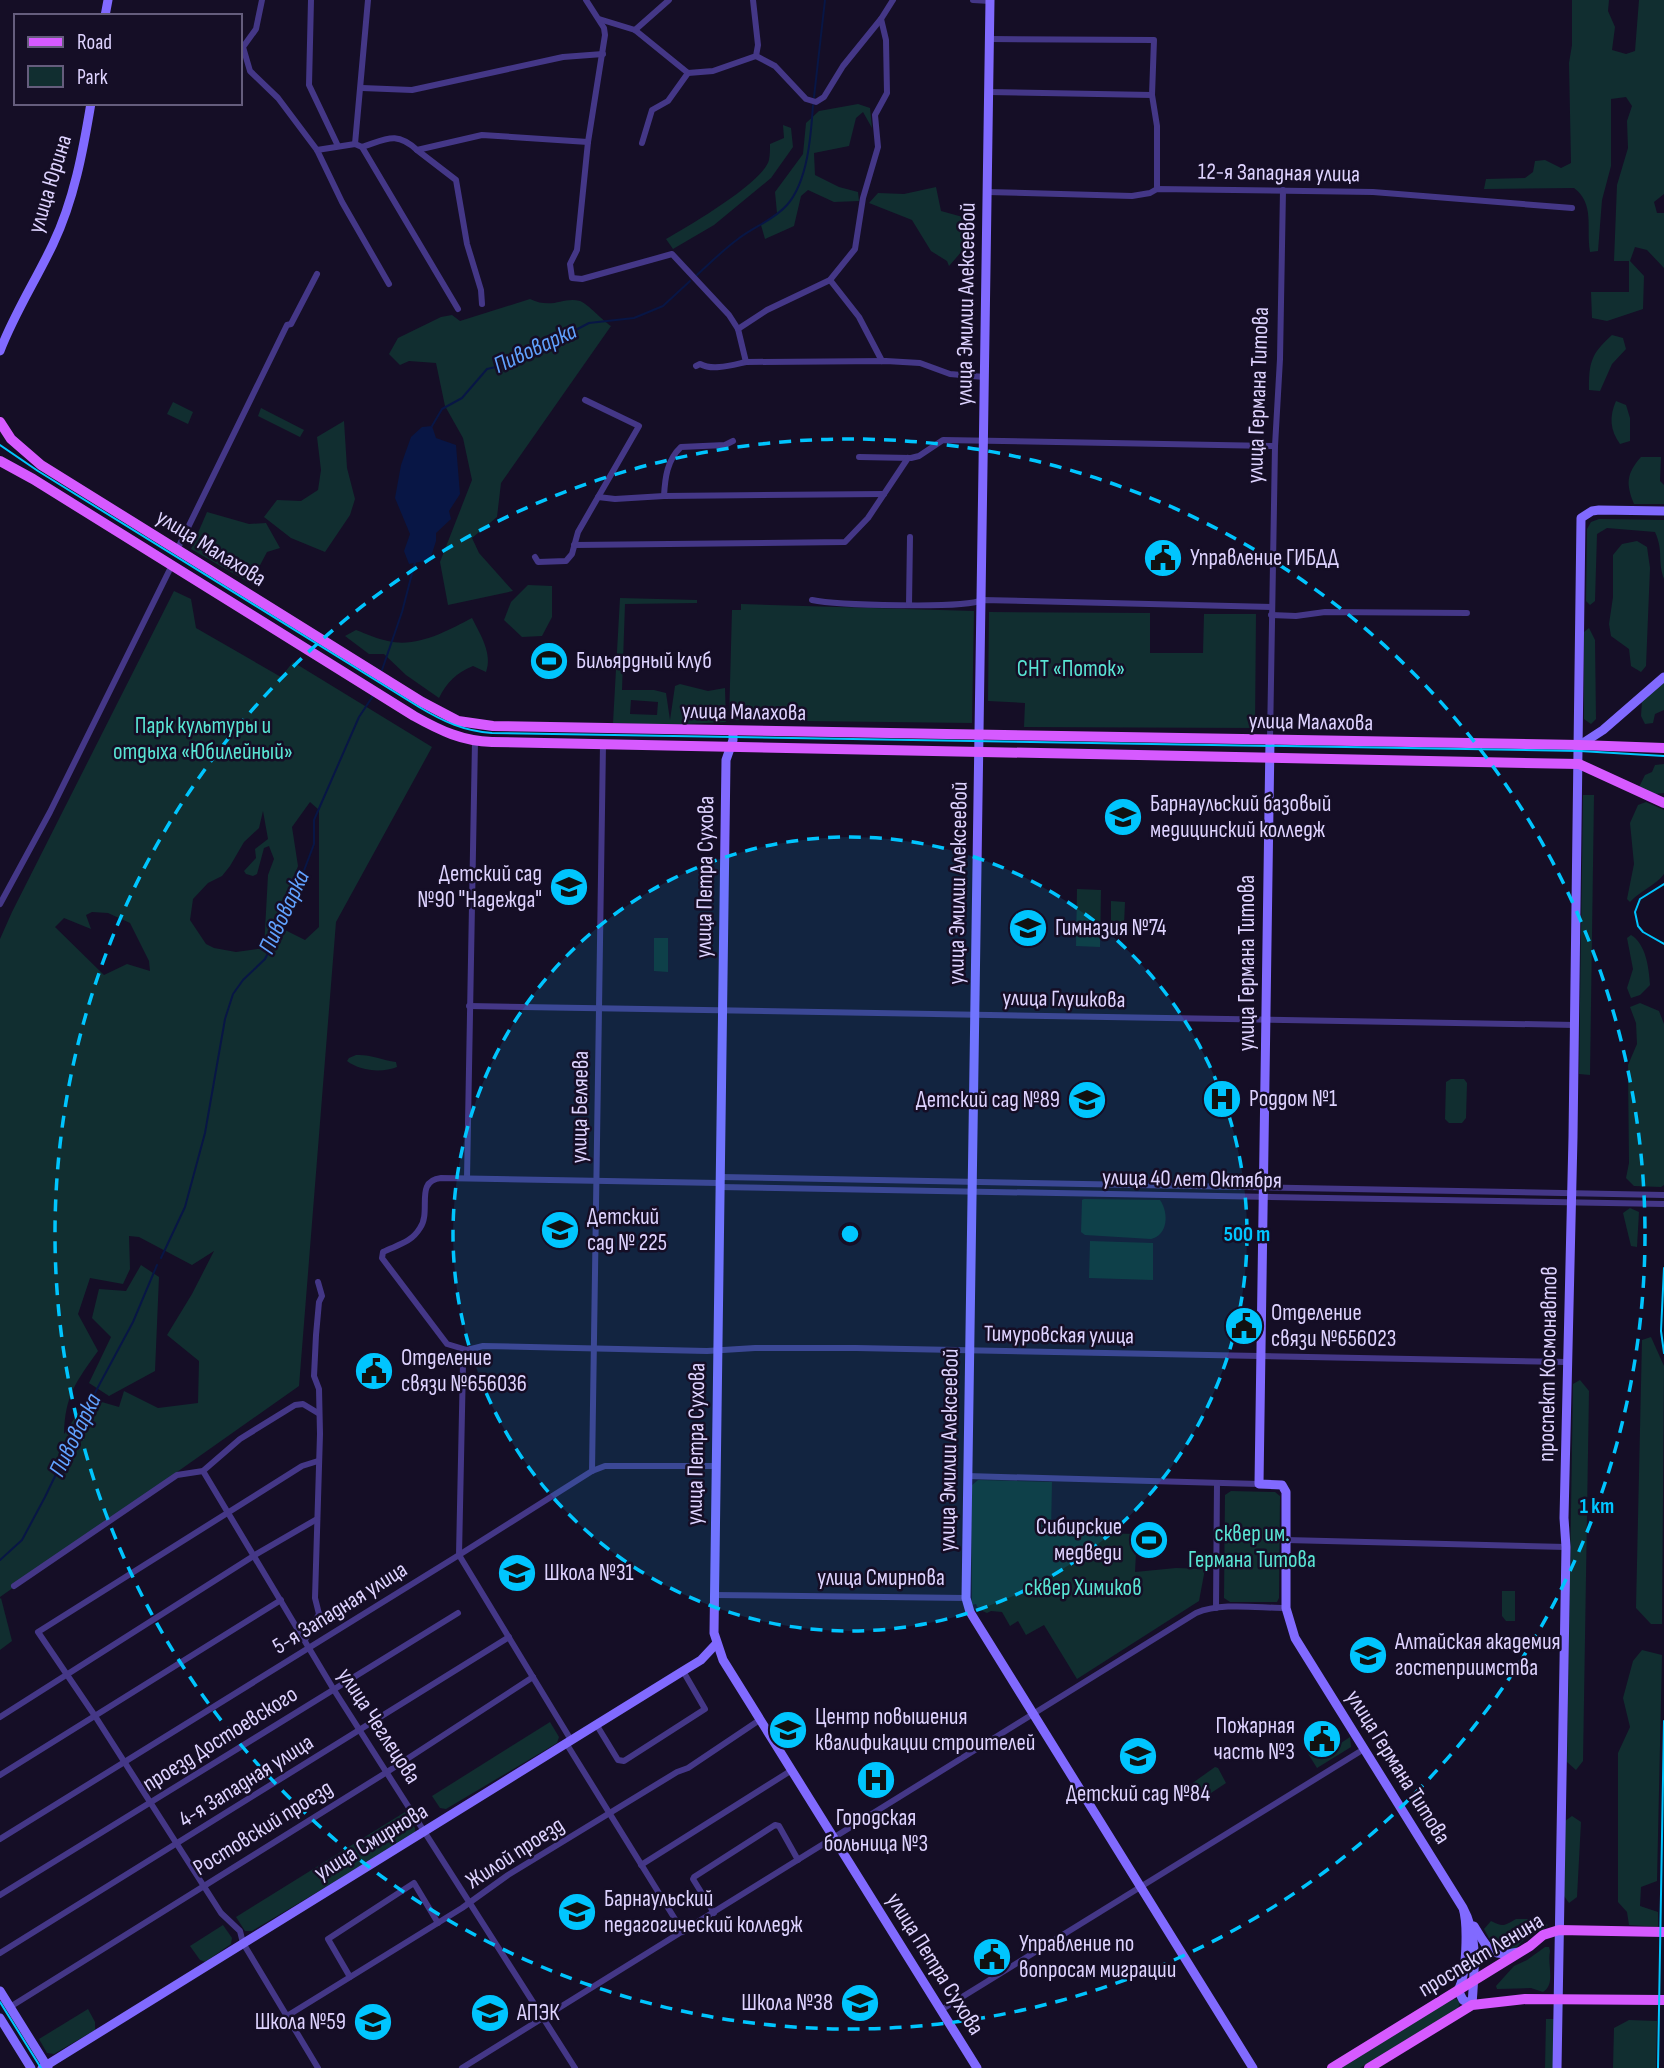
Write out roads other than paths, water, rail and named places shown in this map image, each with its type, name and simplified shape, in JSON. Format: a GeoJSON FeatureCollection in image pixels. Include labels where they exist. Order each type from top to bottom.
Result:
{"type":"FeatureCollection","features":[{"type":"Feature","properties":{"kind":"main road","name":"улица Малахова"},"geometry":{"type":"LineString","coordinates":[[0,422],[11,439],[28,456],[422,702],[467,724],[1664,748]]}},
{"type":"Feature","properties":{"kind":"main road","name":"улица Малахова"},"geometry":{"type":"LineString","coordinates":[[0,461],[414,716],[454,737],[475,741],[1580,764]]}},
{"type":"Feature","properties":{"kind":"main road"},"geometry":{"type":"LineString","coordinates":[[1580,764],[1664,803]]}},
{"type":"Feature","properties":{"kind":"main road","name":"проспект Ленина"},"geometry":{"type":"LineString","coordinates":[[1332,2068],[1520,1952],[1543,1935],[1559,1930],[1664,1932]]}},
{"type":"Feature","properties":{"kind":"main road","name":"проспект Ленина"},"geometry":{"type":"LineString","coordinates":[[1368,2068],[1472,2005],[1493,2001],[1664,2000]]}},
{"type":"Feature","properties":{"kind":"street"},"geometry":{"type":"LineString","coordinates":[[262,0],[256,29],[243,47],[250,71],[278,98],[317,150],[342,202],[389,284]]}},
{"type":"Feature","properties":{"kind":"street"},"geometry":{"type":"LineString","coordinates":[[311,0],[309,85],[338,146]]}},
{"type":"Feature","properties":{"kind":"street"},"geometry":{"type":"LineString","coordinates":[[368,0],[358,146],[458,309]]}},
{"type":"Feature","properties":{"kind":"street"},"geometry":{"type":"LineString","coordinates":[[586,0],[599,19],[605,35],[588,142],[577,250],[570,271],[572,278],[575,280],[672,254],[729,315],[738,329],[746,362]]}},
{"type":"Feature","properties":{"kind":"street"},"geometry":{"type":"LineString","coordinates":[[635,30],[669,0]]}},
{"type":"Feature","properties":{"kind":"street"},"geometry":{"type":"LineString","coordinates":[[753,0],[757,56]]}},
{"type":"Feature","properties":{"kind":"street"},"geometry":{"type":"LineString","coordinates":[[599,19],[635,30],[688,73],[713,71],[757,56],[775,66],[806,99],[816,102],[824,97],[843,66],[893,0]]}},
{"type":"Feature","properties":{"kind":"street"},"geometry":{"type":"LineString","coordinates":[[973,0],[990,1]]}},
{"type":"Feature","properties":{"kind":"street","name":"улица Эмилии Алексеевой"},"geometry":{"type":"LineString","coordinates":[[990,1],[966,1598],[970,1612],[1032,1714],[1252,2068]]}},
{"type":"Feature","properties":{"kind":"street"},"geometry":{"type":"LineString","coordinates":[[738,329],[773,307],[830,280],[855,249],[863,198],[878,147],[875,114],[887,93],[886,40],[881,19]]}},
{"type":"Feature","properties":{"kind":"street"},"geometry":{"type":"LineString","coordinates":[[989,39],[1154,40],[1152,95],[1157,126],[1157,189]]}},
{"type":"Feature","properties":{"kind":"street"},"geometry":{"type":"LineString","coordinates":[[362,88],[412,90],[563,57],[603,54]]}},
{"type":"Feature","properties":{"kind":"street"},"geometry":{"type":"LineString","coordinates":[[642,143],[652,110],[668,101],[688,73]]}},
{"type":"Feature","properties":{"kind":"street"},"geometry":{"type":"LineString","coordinates":[[988,92],[1152,95]]}},
{"type":"Feature","properties":{"kind":"street","name":"улица Юрина"},"geometry":{"type":"LineString","coordinates":[[0,349],[66,212],[77,175],[91,105]]}},
{"type":"Feature","properties":{"kind":"street"},"geometry":{"type":"LineString","coordinates":[[417,150],[482,135],[588,142]]}},
{"type":"Feature","properties":{"kind":"street"},"geometry":{"type":"LineString","coordinates":[[317,150],[358,146],[400,137],[456,180],[467,244],[481,290],[482,304]]}},
{"type":"Feature","properties":{"kind":"street","name":"12-я Западная улица"},"geometry":{"type":"LineString","coordinates":[[987,192],[1132,195],[1150,193],[1157,189],[1373,192],[1572,208]]}},
{"type":"Feature","properties":{"kind":"street","name":"улица Германа Титова"},"geometry":{"type":"LineString","coordinates":[[1259,1484],[1271,615],[1283,190]]}},
{"type":"Feature","properties":{"kind":"street"},"geometry":{"type":"LineString","coordinates":[[177,550],[280,341],[317,274]]}},
{"type":"Feature","properties":{"kind":"street"},"geometry":{"type":"LineString","coordinates":[[830,280],[859,317],[882,361]]}},
{"type":"Feature","properties":{"kind":"street"},"geometry":{"type":"LineString","coordinates":[[696,366],[700,364],[715,367],[746,362],[882,361],[920,363],[950,374],[984,377]]}},
{"type":"Feature","properties":{"kind":"street"},"geometry":{"type":"LineString","coordinates":[[535,557],[538,562],[566,561],[572,554],[578,532],[639,426],[585,400]]}},
{"type":"Feature","properties":{"kind":"street"},"geometry":{"type":"LineString","coordinates":[[859,457],[919,456],[943,440],[1275,446]]}},
{"type":"Feature","properties":{"kind":"street"},"geometry":{"type":"LineString","coordinates":[[664,496],[669,465],[681,447],[725,446],[733,441]]}},
{"type":"Feature","properties":{"kind":"street"},"geometry":{"type":"LineString","coordinates":[[574,545],[845,542],[861,527],[908,457]]}},
{"type":"Feature","properties":{"kind":"street"},"geometry":{"type":"LineString","coordinates":[[598,497],[615,499],[884,494]]}},
{"type":"Feature","properties":{"kind":"street","name":"проспект Космонавтов"},"geometry":{"type":"LineString","coordinates":[[1557,2068],[1567,1362],[1580,764],[1581,518],[1599,510],[1664,511]]}},
{"type":"Feature","properties":{"kind":"street"},"geometry":{"type":"LineString","coordinates":[[909,604],[910,537]]}},
{"type":"Feature","properties":{"kind":"street"},"geometry":{"type":"LineString","coordinates":[[0,904],[44,822],[172,565]]}},
{"type":"Feature","properties":{"kind":"street"},"geometry":{"type":"LineString","coordinates":[[812,600],[972,604],[982,600],[1272,607]]}},
{"type":"Feature","properties":{"kind":"street"},"geometry":{"type":"LineString","coordinates":[[1271,615],[1296,616],[1325,612],[1467,613]]}},
{"type":"Feature","properties":{"kind":"street"},"geometry":{"type":"LineString","coordinates":[[1580,745],[1603,730],[1664,677]]}},
{"type":"Feature","properties":{"kind":"street","name":"улица Петра Сухова"},"geometry":{"type":"LineString","coordinates":[[733,731],[726,760],[712,1595],[716,1644],[720,1656],[977,2068]]}},
{"type":"Feature","properties":{"kind":"street"},"geometry":{"type":"LineString","coordinates":[[467,1178],[475,741]]}},
{"type":"Feature","properties":{"kind":"street","name":"улица Беляева"},"geometry":{"type":"LineString","coordinates":[[592,1471],[603,744]]}},
{"type":"Feature","properties":{"kind":"street","name":"улица Глушкова"},"geometry":{"type":"LineString","coordinates":[[469,1006],[1575,1025]]}},
{"type":"Feature","properties":{"kind":"street","name":"улица 40 лет Октября"},"geometry":{"type":"LineString","coordinates":[[467,1350],[447,1344],[382,1258],[383,1252],[404,1244],[422,1226],[425,1218],[425,1186],[429,1181],[441,1178],[1263,1187],[1664,1204]]}},
{"type":"Feature","properties":{"kind":"street","name":"улица 40 лет Октября"},"geometry":{"type":"LineString","coordinates":[[719,1182],[972,1192],[1263,1197],[1572,1198],[1664,1195]]}},
{"type":"Feature","properties":{"kind":"street"},"geometry":{"type":"LineString","coordinates":[[305,1640],[319,1614],[316,1598],[320,1434],[319,1389],[314,1376],[319,1302],[322,1296],[318,1282]]}},
{"type":"Feature","properties":{"kind":"street","name":"Тимуровская улица"},"geometry":{"type":"LineString","coordinates":[[467,1350],[482,1346],[717,1350],[800,1348],[1567,1362]]}},
{"type":"Feature","properties":{"kind":"street"},"geometry":{"type":"LineString","coordinates":[[467,1350],[463,1364],[459,1555],[683,1932]]}},
{"type":"Feature","properties":{"kind":"street"},"geometry":{"type":"LineString","coordinates":[[14,1586],[177,1475],[203,1471],[240,1439],[295,1405],[303,1404],[318,1413]]}},
{"type":"Feature","properties":{"kind":"street"},"geometry":{"type":"LineString","coordinates":[[318,1461],[302,1466],[38,1632],[95,1716],[220,1913],[240,1931],[243,1943],[318,2068]]}},
{"type":"Feature","properties":{"kind":"street","name":"5-я Западная улица"},"geometry":{"type":"LineString","coordinates":[[0,1839],[592,1471],[605,1466],[715,1466]]}},
{"type":"Feature","properties":{"kind":"street","name":"улица Чеглецова"},"geometry":{"type":"LineString","coordinates":[[203,1471],[334,1689],[575,2068]]}},
{"type":"Feature","properties":{"kind":"street"},"geometry":{"type":"LineString","coordinates":[[967,1476],[1217,1483],[1216,1608]]}},
{"type":"Feature","properties":{"kind":"street","name":"улица Германа Титова"},"geometry":{"type":"LineString","coordinates":[[1217,1483],[1285,1487],[1286,1608],[1295,1638],[1469,1919]]}},
{"type":"Feature","properties":{"kind":"street"},"geometry":{"type":"LineString","coordinates":[[0,1717],[255,1555],[317,1519]]}},
{"type":"Feature","properties":{"kind":"street"},"geometry":{"type":"LineString","coordinates":[[1286,1540],[1566,1547]]}},
{"type":"Feature","properties":{"kind":"street","name":"улица Смирнова"},"geometry":{"type":"LineString","coordinates":[[712,1595],[966,1598]]}},
{"type":"Feature","properties":{"kind":"street"},"geometry":{"type":"LineString","coordinates":[[0,1775],[281,1600]]}},
{"type":"Feature","properties":{"kind":"street"},"geometry":{"type":"LineString","coordinates":[[462,2068],[1196,1613],[1216,1608],[1286,1608]]}},
{"type":"Feature","properties":{"kind":"street","name":"проезд Достоевского"},"geometry":{"type":"LineString","coordinates":[[0,1895],[458,1613]]}},
{"type":"Feature","properties":{"kind":"street","name":"4-я Западная улица"},"geometry":{"type":"LineString","coordinates":[[0,1953],[509,1637]]}},
{"type":"Feature","properties":{"kind":"street","name":"улица Смирнова"},"geometry":{"type":"LineString","coordinates":[[45,2067],[701,1660],[716,1644]]}},
{"type":"Feature","properties":{"kind":"street"},"geometry":{"type":"LineString","coordinates":[[596,1724],[618,1760],[624,1761],[705,1709],[683,1671]]}},
{"type":"Feature","properties":{"kind":"street","name":"Ростовский проезд"},"geometry":{"type":"LineString","coordinates":[[10,2007],[387,1772],[533,1677]]}},
{"type":"Feature","properties":{"kind":"street","name":"Жилой проезд"},"geometry":{"type":"LineString","coordinates":[[287,2016],[438,1923],[508,1875],[677,1772],[688,1768],[761,1719]]}},
{"type":"Feature","properties":{"kind":"street"},"geometry":{"type":"LineString","coordinates":[[941,2010],[1364,1749]]}},
{"type":"Feature","properties":{"kind":"street"},"geometry":{"type":"LineString","coordinates":[[641,1865],[792,1770]]}},
{"type":"Feature","properties":{"kind":"street"},"geometry":{"type":"LineString","coordinates":[[714,1913],[694,1877],[775,1825],[779,1826],[799,1860]]}},
{"type":"Feature","properties":{"kind":"street"},"geometry":{"type":"LineString","coordinates":[[350,1977],[328,1938],[414,1884],[438,1923]]}},
{"type":"Feature","properties":{"kind":"street"},"geometry":{"type":"LineString","coordinates":[[1463,1908],[1466,1921],[1463,1968],[1458,1990],[1463,2000],[1472,2005],[1474,1934],[1469,1919]]}},
{"type":"Feature","properties":{"kind":"street"},"geometry":{"type":"LineString","coordinates":[[1469,1919],[1493,1953],[1500,1956],[1520,1952]]}},
{"type":"Feature","properties":{"kind":"street"},"geometry":{"type":"LineString","coordinates":[[0,1991],[45,2067]]}},
{"type":"Feature","properties":{"kind":"street"},"geometry":{"type":"LineString","coordinates":[[0,2018],[31,2068]]}},
{"type":"Feature","properties":{"kind":"waterway","name":"Пивоварка"},"geometry":{"type":"LineString","coordinates":[[814,97],[825,0]]}},
{"type":"Feature","properties":{"kind":"waterway","name":"Пивоварка"},"geometry":{"type":"LineString","coordinates":[[697,275],[732,243],[782,210],[794,195],[807,157],[813,105]]}},
{"type":"Feature","properties":{"kind":"waterway","name":"Пивоварка"},"geometry":{"type":"LineString","coordinates":[[432,426],[442,409],[462,398],[487,369],[513,363],[589,323],[634,318],[663,306],[690,281]]}},
{"type":"Feature","properties":{"kind":"waterway","name":"Пивоварка"},"geometry":{"type":"LineString","coordinates":[[382,670],[402,612],[415,562]]}},
{"type":"Feature","properties":{"kind":"waterway","name":"Пивоварка"},"geometry":{"type":"LineString","coordinates":[[161,1258],[185,1207],[205,1133],[225,1019],[233,994],[265,959],[276,938],[278,927],[288,913],[314,844],[314,820],[359,717],[373,696]]}},
{"type":"Feature","properties":{"kind":"waterway","name":"Пивоварка"},"geometry":{"type":"LineString","coordinates":[[0,1560],[22,1540],[45,1497],[133,1322],[157,1265]]}},
{"type":"Feature","properties":{"kind":"tram line"},"geometry":{"type":"LineString","coordinates":[[0,445],[419,707],[472,730],[492,733],[1580,751],[1664,756]]}},
{"type":"Feature","properties":{"kind":"tram line"},"geometry":{"type":"LineString","coordinates":[[1664,884],[1640,899],[1635,912],[1638,926],[1643,932],[1664,944]]}},
{"type":"Feature","properties":{"kind":"tram line"},"geometry":{"type":"LineString","coordinates":[[1664,1268],[1661,1331],[1664,1353]]}},
{"type":"Feature","properties":{"kind":"tram line"},"geometry":{"type":"LineString","coordinates":[[1658,2068],[1664,1721]]}},
{"type":"Feature","properties":{"kind":"tram line"},"geometry":{"type":"LineString","coordinates":[[0,2002],[41,2068]]}},
{"type":"Feature","properties":{"kind":"place","name":"Управление ГИБДД"},"geometry":{"type":"Point","coordinates":[1163,558]}},
{"type":"Feature","properties":{"kind":"place","name":"Бильярдный клуб"},"geometry":{"type":"Point","coordinates":[549,661]}},
{"type":"Feature","properties":{"kind":"place","name":"Барнаульский базовый медицинский колледж"},"geometry":{"type":"Point","coordinates":[1123,817]}},
{"type":"Feature","properties":{"kind":"place","name":"Детский сад №90 \"Надежда\""},"geometry":{"type":"Point","coordinates":[569,887]}},
{"type":"Feature","properties":{"kind":"place","name":"Гимназия №74"},"geometry":{"type":"Point","coordinates":[1028,928]}},
{"type":"Feature","properties":{"kind":"place","name":"Роддом №1"},"geometry":{"type":"Point","coordinates":[1222,1099]}},
{"type":"Feature","properties":{"kind":"place","name":"Детский сад №89"},"geometry":{"type":"Point","coordinates":[1087,1100]}},
{"type":"Feature","properties":{"kind":"place","name":"Детский сад № 225"},"geometry":{"type":"Point","coordinates":[560,1230]}},
{"type":"Feature","properties":{"kind":"place","name":"Отделение связи №656023"},"geometry":{"type":"Point","coordinates":[1244,1326]}},
{"type":"Feature","properties":{"kind":"place","name":"Отделение связи №656036"},"geometry":{"type":"Point","coordinates":[374,1371]}},
{"type":"Feature","properties":{"kind":"place","name":"Сибирские медведи"},"geometry":{"type":"Point","coordinates":[1149,1540]}},
{"type":"Feature","properties":{"kind":"place","name":"Школа №31"},"geometry":{"type":"Point","coordinates":[517,1573]}},
{"type":"Feature","properties":{"kind":"place","name":"Алтайская академия гостеприимства"},"geometry":{"type":"Point","coordinates":[1368,1655]}},
{"type":"Feature","properties":{"kind":"place","name":"Центр повышения квалификации строителей"},"geometry":{"type":"Point","coordinates":[788,1730]}},
{"type":"Feature","properties":{"kind":"place","name":"Пожарная часть №3"},"geometry":{"type":"Point","coordinates":[1322,1739]}},
{"type":"Feature","properties":{"kind":"place","name":"Детский сад №84"},"geometry":{"type":"Point","coordinates":[1138,1756]}},
{"type":"Feature","properties":{"kind":"place","name":"Городская больница №3"},"geometry":{"type":"Point","coordinates":[876,1780]}},
{"type":"Feature","properties":{"kind":"place","name":"Барнаульский педагогический колледж"},"geometry":{"type":"Point","coordinates":[577,1912]}},
{"type":"Feature","properties":{"kind":"place","name":"Управление по вопросам миграции"},"geometry":{"type":"Point","coordinates":[992,1957]}},
{"type":"Feature","properties":{"kind":"place","name":"Школа №38"},"geometry":{"type":"Point","coordinates":[860,2003]}},
{"type":"Feature","properties":{"kind":"place","name":"АПЭК"},"geometry":{"type":"Point","coordinates":[490,2013]}},
{"type":"Feature","properties":{"kind":"place","name":"Школа №59"},"geometry":{"type":"Point","coordinates":[373,2022]}},
{"type":"Feature","properties":{"kind":"park label","name":"СНТ «Поток»"},"geometry":{"type":"Point","coordinates":[1071,669]}},
{"type":"Feature","properties":{"kind":"park label","name":"Парк культуры и отдыха «Юбилейный»"},"geometry":{"type":"Point","coordinates":[203,739]}},
{"type":"Feature","properties":{"kind":"park label","name":"сквер им. Германа Титова"},"geometry":{"type":"Point","coordinates":[1252,1547]}},
{"type":"Feature","properties":{"kind":"park label","name":"сквер Химиков"},"geometry":{"type":"Point","coordinates":[1083,1588]}}]}
